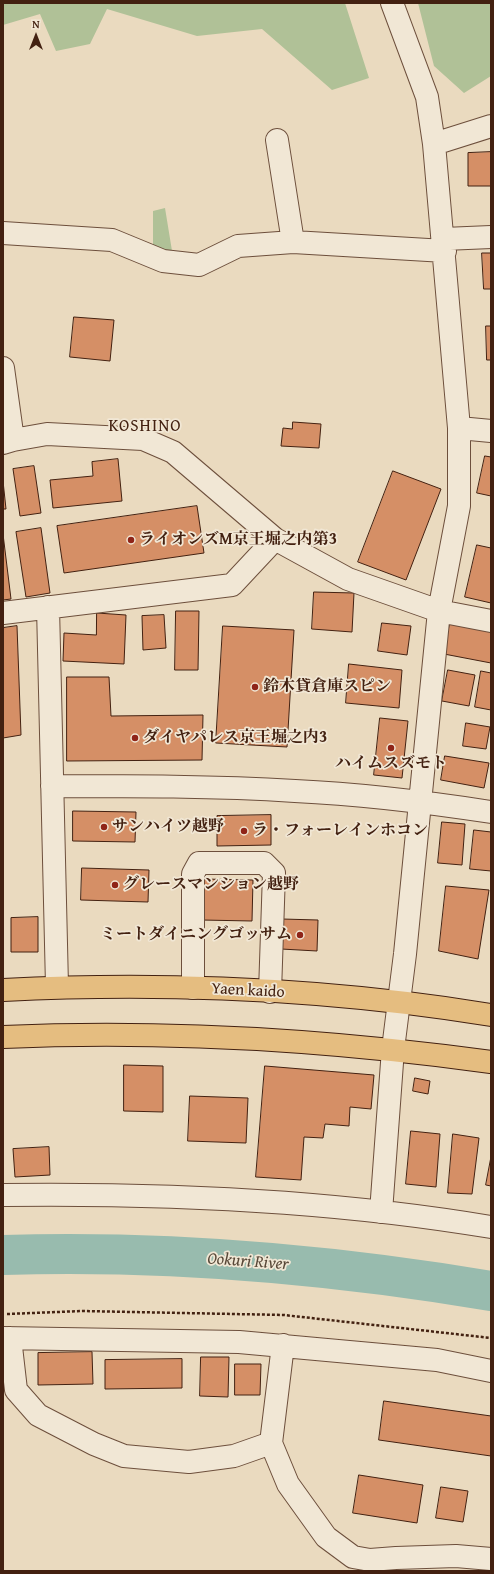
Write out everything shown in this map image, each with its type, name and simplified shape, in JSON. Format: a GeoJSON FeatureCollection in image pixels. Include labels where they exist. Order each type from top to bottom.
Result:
{"type":"FeatureCollection","features":[{"type":"Feature","properties":{"kind":"main road","name":"Yaen kaido"},"geometry":{"type":"LineString","coordinates":[[3,990],[57,986],[193,988],[270,992],[400,1002],[491,1015]]}},
{"type":"Feature","properties":{"kind":"main road"},"geometry":{"type":"LineString","coordinates":[[3,1037],[111,1035],[226,1037],[393,1049],[491,1062]]}},
{"type":"Feature","properties":{"kind":"street"},"geometry":{"type":"LineString","coordinates":[[381,1212],[393,1049],[400,1002],[439,611],[459,506],[459,428],[434,144],[427,97],[392,3]]}},
{"type":"Feature","properties":{"kind":"street"},"geometry":{"type":"LineString","coordinates":[[434,144],[491,126]]}},
{"type":"Feature","properties":{"kind":"street"},"geometry":{"type":"LineString","coordinates":[[277,140],[293,242]]}},
{"type":"Feature","properties":{"kind":"street"},"geometry":{"type":"LineString","coordinates":[[3,233],[112,240],[163,261],[198,265],[238,246],[293,242],[444,245],[491,237]]}},
{"type":"Feature","properties":{"kind":"street"},"geometry":{"type":"LineString","coordinates":[[3,368],[8,442],[47,434],[143,439],[173,452],[275,539],[348,579],[439,611],[491,621]]}},
{"type":"Feature","properties":{"kind":"street"},"geometry":{"type":"LineString","coordinates":[[459,428],[491,431]]}},
{"type":"Feature","properties":{"kind":"street"},"geometry":{"type":"LineString","coordinates":[[3,613],[232,584],[275,539]]}},
{"type":"Feature","properties":{"kind":"street"},"geometry":{"type":"LineString","coordinates":[[48,607],[57,986]]}},
{"type":"Feature","properties":{"kind":"street"},"geometry":{"type":"LineString","coordinates":[[52,786],[167,786],[296,791],[421,802],[491,812]]}},
{"type":"Feature","properties":{"kind":"street"},"geometry":{"type":"LineString","coordinates":[[193,988],[193,874],[200,863],[264,863],[274,873],[270,992]]}},
{"type":"Feature","properties":{"kind":"street"},"geometry":{"type":"LineString","coordinates":[[3,1195],[106,1194],[276,1202],[450,1220],[491,1227]]}},
{"type":"Feature","properties":{"kind":"street"},"geometry":{"type":"LineString","coordinates":[[271,1443],[234,1456],[189,1462],[124,1456],[94,1444],[38,1415],[16,1390],[6,1338],[239,1342],[437,1360],[491,1371]]}},
{"type":"Feature","properties":{"kind":"street"},"geometry":{"type":"LineString","coordinates":[[283,1345],[271,1443],[288,1484],[326,1537],[353,1557],[370,1560],[456,1556],[491,1560]]}},
{"type":"Feature","properties":{"kind":"green space"},"geometry":{"type":"Polygon","coordinates":[[[3,3],[345,3],[369,78],[332,90],[262,29],[197,36],[107,9],[90,44],[56,51],[40,14],[3,25],[3,3]]]}},
{"type":"Feature","properties":{"kind":"green space"},"geometry":{"type":"Polygon","coordinates":[[[418,3],[491,3],[491,76],[464,93],[434,66],[418,3]]]}},
{"type":"Feature","properties":{"kind":"green space"},"geometry":{"type":"Polygon","coordinates":[[[165,208],[173,257],[153,248],[153,211],[165,208]]]}},
{"type":"Feature","properties":{"kind":"building"},"geometry":{"type":"Polygon","coordinates":[[[491,152],[491,186],[468,186],[468,153],[491,152]]]}},
{"type":"Feature","properties":{"kind":"building"},"geometry":{"type":"Polygon","coordinates":[[[482,253],[491,253],[491,289],[484,289],[482,253]]]}},
{"type":"Feature","properties":{"kind":"building"},"geometry":{"type":"Polygon","coordinates":[[[74,317],[114,320],[110,361],[70,357],[74,317]]]}},
{"type":"Feature","properties":{"kind":"building"},"geometry":{"type":"Polygon","coordinates":[[[486,326],[491,326],[491,360],[487,360],[486,326]]]}},
{"type":"Feature","properties":{"kind":"building"},"geometry":{"type":"Polygon","coordinates":[[[293,422],[321,424],[319,448],[281,446],[283,428],[292,429],[293,422]]]}},
{"type":"Feature","properties":{"kind":"building"},"geometry":{"type":"Polygon","coordinates":[[[485,456],[491,457],[491,496],[477,493],[485,456]]]}},
{"type":"Feature","properties":{"kind":"building"},"geometry":{"type":"Polygon","coordinates":[[[118,459],[122,501],[53,508],[50,480],[93,476],[92,462],[118,459]]]}},
{"type":"Feature","properties":{"kind":"building"},"geometry":{"type":"Polygon","coordinates":[[[34,466],[41,513],[20,516],[13,469],[34,466]]]}},
{"type":"Feature","properties":{"kind":"building"},"geometry":{"type":"Polygon","coordinates":[[[393,471],[441,489],[406,580],[358,562],[393,471]]]}},
{"type":"Feature","properties":{"kind":"building"},"geometry":{"type":"Polygon","coordinates":[[[3,481],[6,509],[3,509],[3,481]]]}},
{"type":"Feature","properties":{"kind":"building","name":"ライオンズM京王堀之内第3"},"geometry":{"type":"Polygon","coordinates":[[[197,506],[204,553],[64,573],[57,526],[197,506]]]}},
{"type":"Feature","properties":{"kind":"building"},"geometry":{"type":"Polygon","coordinates":[[[41,528],[50,593],[26,597],[16,532],[41,528]]]}},
{"type":"Feature","properties":{"kind":"building"},"geometry":{"type":"Polygon","coordinates":[[[3,534],[11,599],[3,600],[3,534]]]}},
{"type":"Feature","properties":{"kind":"building"},"geometry":{"type":"Polygon","coordinates":[[[477,545],[491,548],[491,603],[465,597],[477,545]]]}},
{"type":"Feature","properties":{"kind":"building"},"geometry":{"type":"Polygon","coordinates":[[[314,592],[354,593],[352,632],[312,629],[314,592]]]}},
{"type":"Feature","properties":{"kind":"building"},"geometry":{"type":"Polygon","coordinates":[[[176,611],[199,611],[198,670],[175,670],[176,611]]]}},
{"type":"Feature","properties":{"kind":"building"},"geometry":{"type":"Polygon","coordinates":[[[97,613],[126,615],[124,664],[63,661],[64,633],[96,635],[97,613]]]}},
{"type":"Feature","properties":{"kind":"building"},"geometry":{"type":"Polygon","coordinates":[[[164,615],[166,648],[143,650],[142,616],[164,615]]]}},
{"type":"Feature","properties":{"kind":"building"},"geometry":{"type":"Polygon","coordinates":[[[382,623],[411,626],[407,655],[378,651],[382,623]]]}},
{"type":"Feature","properties":{"kind":"building"},"geometry":{"type":"Polygon","coordinates":[[[450,623],[491,630],[491,663],[444,654],[450,623]]]}},
{"type":"Feature","properties":{"kind":"building"},"geometry":{"type":"Polygon","coordinates":[[[17,626],[21,735],[3,738],[3,628],[17,626]]]}},
{"type":"Feature","properties":{"kind":"building","name":"鈴木貸倉庫スピン"},"geometry":{"type":"Polygon","coordinates":[[[223,626],[294,630],[287,747],[216,743],[223,626]]]}},
{"type":"Feature","properties":{"kind":"building"},"geometry":{"type":"Polygon","coordinates":[[[349,664],[402,670],[399,708],[346,703],[349,664]]]}},
{"type":"Feature","properties":{"kind":"building"},"geometry":{"type":"Polygon","coordinates":[[[448,670],[475,675],[469,706],[442,701],[448,670]]]}},
{"type":"Feature","properties":{"kind":"building"},"geometry":{"type":"Polygon","coordinates":[[[481,671],[491,673],[491,710],[475,707],[481,671]]]}},
{"type":"Feature","properties":{"kind":"building","name":"ダイヤパレス京王堀之内3"},"geometry":{"type":"Polygon","coordinates":[[[67,677],[109,677],[111,716],[203,715],[202,760],[67,761],[67,677]]]}},
{"type":"Feature","properties":{"kind":"building","name":"ハイムスズモト"},"geometry":{"type":"Polygon","coordinates":[[[380,718],[408,721],[402,778],[374,775],[380,718]]]}},
{"type":"Feature","properties":{"kind":"building"},"geometry":{"type":"Polygon","coordinates":[[[466,723],[490,727],[486,749],[463,746],[466,723]]]}},
{"type":"Feature","properties":{"kind":"building"},"geometry":{"type":"Polygon","coordinates":[[[445,756],[489,763],[484,788],[441,780],[445,756]]]}},
{"type":"Feature","properties":{"kind":"building","name":"サンハイツ越野"},"geometry":{"type":"Polygon","coordinates":[[[73,811],[136,812],[135,842],[73,841],[73,811]]]}},
{"type":"Feature","properties":{"kind":"building","name":"ラ・フォーレインホコン"},"geometry":{"type":"Polygon","coordinates":[[[271,815],[271,845],[217,846],[217,816],[271,815]]]}},
{"type":"Feature","properties":{"kind":"building"},"geometry":{"type":"Polygon","coordinates":[[[442,822],[465,824],[462,865],[438,863],[442,822]]]}},
{"type":"Feature","properties":{"kind":"building"},"geometry":{"type":"Polygon","coordinates":[[[474,830],[491,832],[491,871],[470,869],[474,830]]]}},
{"type":"Feature","properties":{"kind":"building","name":"グレースマンション越野"},"geometry":{"type":"Polygon","coordinates":[[[82,868],[149,870],[148,902],[81,900],[82,868]]]}},
{"type":"Feature","properties":{"kind":"building"},"geometry":{"type":"Polygon","coordinates":[[[202,879],[253,880],[252,921],[201,920],[202,879]]]}},
{"type":"Feature","properties":{"kind":"building"},"geometry":{"type":"Polygon","coordinates":[[[446,886],[489,890],[478,959],[439,951],[446,886]]]}},
{"type":"Feature","properties":{"kind":"building"},"geometry":{"type":"Polygon","coordinates":[[[38,917],[38,952],[11,952],[11,918],[38,917]]]}},
{"type":"Feature","properties":{"kind":"building","name":"ミートダイニングゴッサム"},"geometry":{"type":"Polygon","coordinates":[[[282,919],[318,920],[317,951],[281,949],[282,919]]]}},
{"type":"Feature","properties":{"kind":"building"},"geometry":{"type":"Polygon","coordinates":[[[124,1065],[163,1066],[163,1112],[124,1111],[124,1065]]]}},
{"type":"Feature","properties":{"kind":"building"},"geometry":{"type":"Polygon","coordinates":[[[265,1066],[374,1075],[371,1109],[350,1107],[349,1126],[325,1124],[323,1138],[304,1137],[301,1180],[256,1177],[265,1066]]]}},
{"type":"Feature","properties":{"kind":"building"},"geometry":{"type":"Polygon","coordinates":[[[415,1078],[430,1081],[428,1094],[413,1091],[415,1078]]]}},
{"type":"Feature","properties":{"kind":"building"},"geometry":{"type":"Polygon","coordinates":[[[190,1096],[248,1098],[246,1143],[188,1141],[190,1096]]]}},
{"type":"Feature","properties":{"kind":"building"},"geometry":{"type":"Polygon","coordinates":[[[411,1131],[440,1134],[436,1187],[406,1184],[411,1131]]]}},
{"type":"Feature","properties":{"kind":"building"},"geometry":{"type":"Polygon","coordinates":[[[453,1134],[479,1138],[472,1194],[448,1193],[453,1134]]]}},
{"type":"Feature","properties":{"kind":"building"},"geometry":{"type":"Polygon","coordinates":[[[49,1147],[50,1175],[15,1177],[13,1149],[49,1147]]]}},
{"type":"Feature","properties":{"kind":"building"},"geometry":{"type":"Polygon","coordinates":[[[491,1157],[491,1186],[486,1185],[491,1157]]]}},
{"type":"Feature","properties":{"kind":"building"},"geometry":{"type":"Polygon","coordinates":[[[92,1352],[93,1384],[38,1385],[38,1353],[92,1352]]]}},
{"type":"Feature","properties":{"kind":"building"},"geometry":{"type":"Polygon","coordinates":[[[201,1357],[229,1357],[228,1397],[200,1396],[201,1357]]]}},
{"type":"Feature","properties":{"kind":"building"},"geometry":{"type":"Polygon","coordinates":[[[182,1359],[182,1388],[105,1389],[105,1360],[182,1359]]]}},
{"type":"Feature","properties":{"kind":"building"},"geometry":{"type":"Polygon","coordinates":[[[235,1364],[261,1364],[260,1395],[235,1395],[235,1364]]]}},
{"type":"Feature","properties":{"kind":"building"},"geometry":{"type":"Polygon","coordinates":[[[384,1401],[491,1416],[491,1456],[379,1440],[384,1401]]]}},
{"type":"Feature","properties":{"kind":"building"},"geometry":{"type":"Polygon","coordinates":[[[359,1475],[423,1485],[417,1523],[353,1513],[359,1475]]]}},
{"type":"Feature","properties":{"kind":"building"},"geometry":{"type":"Polygon","coordinates":[[[441,1487],[468,1491],[463,1522],[436,1518],[441,1487]]]}},
{"type":"Feature","properties":{"kind":"waterway","name":"Ookuri River"},"geometry":{"type":"LineString","coordinates":[[3,1255],[125,1255],[248,1261],[370,1273],[491,1291]]}},
{"type":"Feature","properties":{"kind":"place","name":"ライオンズM京王堀之内第3"},"geometry":{"type":"Point","coordinates":[131,540]}},
{"type":"Feature","properties":{"kind":"place","name":"鈴木貸倉庫スピン"},"geometry":{"type":"Point","coordinates":[255,687]}},
{"type":"Feature","properties":{"kind":"place","name":"ダイヤパレス京王堀之内3"},"geometry":{"type":"Point","coordinates":[135,738]}},
{"type":"Feature","properties":{"kind":"place","name":"ハイムスズモト"},"geometry":{"type":"Point","coordinates":[391,748]}},
{"type":"Feature","properties":{"kind":"place","name":"サンハイツ越野"},"geometry":{"type":"Point","coordinates":[104,827]}},
{"type":"Feature","properties":{"kind":"place","name":"ラ・フォーレインホコン"},"geometry":{"type":"Point","coordinates":[244,831]}},
{"type":"Feature","properties":{"kind":"place","name":"グレースマンション越野"},"geometry":{"type":"Point","coordinates":[115,885]}},
{"type":"Feature","properties":{"kind":"place","name":"ミートダイニングゴッサム"},"geometry":{"type":"Point","coordinates":[300,935]}},
{"type":"Feature","properties":{"kind":"district","name":"KOSHINO"},"geometry":{"type":"Point","coordinates":[145,427]}}]}
